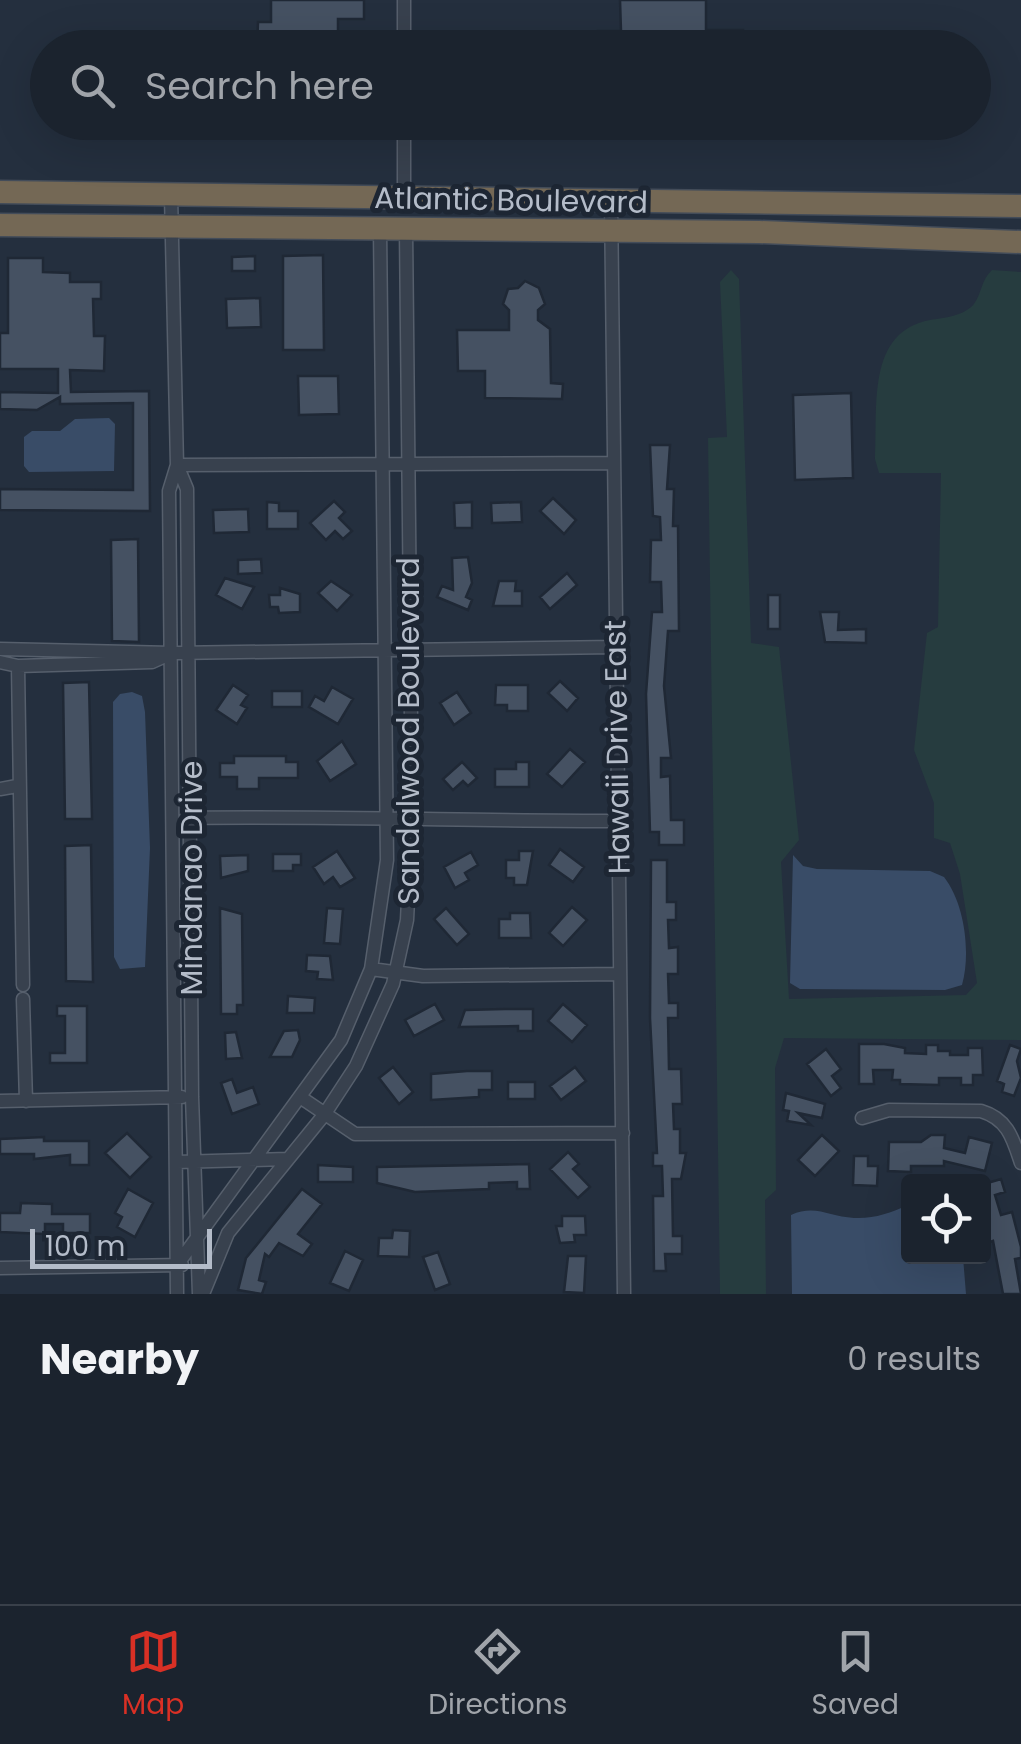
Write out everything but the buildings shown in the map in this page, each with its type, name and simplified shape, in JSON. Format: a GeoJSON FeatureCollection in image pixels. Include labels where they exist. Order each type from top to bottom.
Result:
{"type":"FeatureCollection","features":[{"type":"Feature","properties":{"kind":"highway","name":"Atlantic Boulevard"},"geometry":{"type":"LineString","coordinates":[[0,192],[1021,206]]}},
{"type":"Feature","properties":{"kind":"highway","name":"Atlantic Boulevard"},"geometry":{"type":"LineString","coordinates":[[0,226],[612,231],[1021,242]]}},
{"type":"Feature","properties":{"kind":"street"},"geometry":{"type":"LineString","coordinates":[[404,0],[404,30]]}},
{"type":"Feature","properties":{"kind":"street"},"geometry":{"type":"LineString","coordinates":[[404,140],[404,197]]}},
{"type":"Feature","properties":{"kind":"street","name":"Mindanao Drive"},"geometry":{"type":"LineString","coordinates":[[171,195],[176,465],[169,491],[177,1294]]}},
{"type":"Feature","properties":{"kind":"street","name":"Hawaii Drive East"},"geometry":{"type":"LineString","coordinates":[[611,199],[624,1294]]}},
{"type":"Feature","properties":{"kind":"street","name":"Sandalwood Boulevard"},"geometry":{"type":"LineString","coordinates":[[177,1265],[341,1040],[372,969],[385,890],[386,815],[380,229]]}},
{"type":"Feature","properties":{"kind":"street","name":"Sandalwood Boulevard"},"geometry":{"type":"LineString","coordinates":[[201,1294],[228,1233],[324,1115],[366,1048],[396,973],[410,895],[412,818],[406,229]]}},
{"type":"Feature","properties":{"kind":"street"},"geometry":{"type":"LineString","coordinates":[[382,335],[406,331]]}},
{"type":"Feature","properties":{"kind":"street"},"geometry":{"type":"LineString","coordinates":[[176,465],[614,463]]}},
{"type":"Feature","properties":{"kind":"street","name":"Mindanao Drive"},"geometry":{"type":"LineString","coordinates":[[176,465],[187,489],[192,1097],[201,1294]]}},
{"type":"Feature","properties":{"kind":"street"},"geometry":{"type":"LineString","coordinates":[[0,649],[188,653],[616,646]]}},
{"type":"Feature","properties":{"kind":"street"},"geometry":{"type":"LineString","coordinates":[[0,662],[18,666],[152,662],[172,653]]}},
{"type":"Feature","properties":{"kind":"street"},"geometry":{"type":"LineString","coordinates":[[18,666],[17,786],[26,1101]]}},
{"type":"Feature","properties":{"kind":"street"},"geometry":{"type":"LineString","coordinates":[[0,789],[17,786]]}},
{"type":"Feature","properties":{"kind":"street"},"geometry":{"type":"LineString","coordinates":[[174,818],[386,815],[618,820]]}},
{"type":"Feature","properties":{"kind":"street"},"geometry":{"type":"LineString","coordinates":[[372,969],[396,973],[620,974]]}},
{"type":"Feature","properties":{"kind":"street"},"geometry":{"type":"LineString","coordinates":[[0,1101],[192,1097]]}},
{"type":"Feature","properties":{"kind":"street"},"geometry":{"type":"LineString","coordinates":[[302,1098],[355,1134],[623,1133]]}},
{"type":"Feature","properties":{"kind":"street"},"geometry":{"type":"LineString","coordinates":[[862,1118],[889,1110],[994,1115],[1007,1127],[1021,1163]]}},
{"type":"Feature","properties":{"kind":"street"},"geometry":{"type":"LineString","coordinates":[[176,1162],[196,1158],[287,1159]]}},
{"type":"Feature","properties":{"kind":"street"},"geometry":{"type":"LineString","coordinates":[[0,1268],[214,1263]]}},
{"type":"Feature","properties":{"kind":"green space"},"geometry":{"type":"Polygon","coordinates":[[[731,270],[739,279],[751,643],[779,647],[799,840],[781,862],[789,999],[966,995],[977,983],[960,874],[950,843],[934,838],[934,803],[914,750],[927,633],[938,627],[941,473],[879,473],[875,459],[877,395],[885,356],[895,339],[909,327],[970,308],[992,270],[1021,272],[1021,1040],[784,1038],[775,1068],[776,1190],[765,1200],[766,1294],[720,1294],[708,438],[727,437],[720,282],[731,270]]]}},
{"type":"Feature","properties":{"kind":"water"},"geometry":{"type":"Polygon","coordinates":[[[109,418],[115,424],[114,471],[29,472],[24,466],[24,437],[32,431],[60,431],[75,419],[109,418]]]}},
{"type":"Feature","properties":{"kind":"water"},"geometry":{"type":"Polygon","coordinates":[[[132,692],[142,696],[145,712],[150,848],[145,967],[120,969],[114,957],[113,702],[120,694],[132,692]]]}},
{"type":"Feature","properties":{"kind":"water"},"geometry":{"type":"Polygon","coordinates":[[[793,855],[803,866],[817,869],[930,871],[944,877],[957,901],[964,929],[966,958],[962,985],[945,990],[800,989],[790,983],[793,855]]]}},
{"type":"Feature","properties":{"kind":"water"},"geometry":{"type":"Polygon","coordinates":[[[901,1208],[901,1264],[964,1264],[966,1294],[792,1294],[791,1215],[815,1211],[868,1218],[901,1208]]]}}]}
